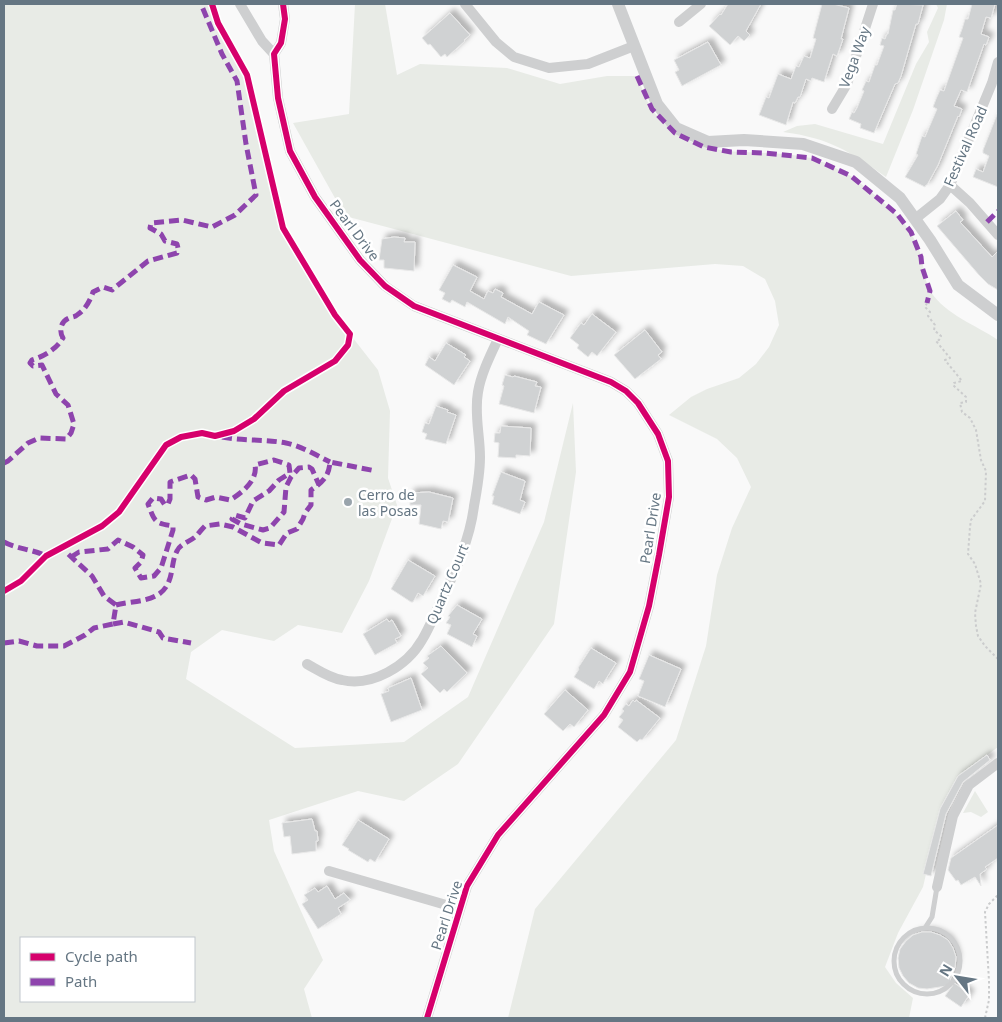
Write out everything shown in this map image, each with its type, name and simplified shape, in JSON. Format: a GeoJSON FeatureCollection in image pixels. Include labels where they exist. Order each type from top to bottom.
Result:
{"type":"FeatureCollection","features":[{"type":"Feature","properties":{"kind":"street"},"geometry":{"type":"LineString","coordinates":[[240,4],[262,42],[274,54]]}},
{"type":"Feature","properties":{"kind":"street","name":"Pearl Drive"},"geometry":{"type":"LineString","coordinates":[[284,4],[285,19],[281,43],[274,54],[278,98],[290,151],[315,197],[360,260],[385,286],[414,306],[611,382],[626,391],[638,403],[658,434],[668,461],[669,497],[650,606],[630,672],[604,715],[498,836],[467,886],[427,1018]]}},
{"type":"Feature","properties":{"kind":"street"},"geometry":{"type":"LineString","coordinates":[[465,4],[496,42],[514,57],[549,68],[588,64],[634,46]]}},
{"type":"Feature","properties":{"kind":"street"},"geometry":{"type":"LineString","coordinates":[[618,4],[657,104],[676,128],[708,142],[744,140],[803,144],[856,162],[900,198],[930,240],[958,285],[998,315]]}},
{"type":"Feature","properties":{"kind":"street"},"geometry":{"type":"LineString","coordinates":[[679,22],[701,4]]}},
{"type":"Feature","properties":{"kind":"street","name":"Vega Way"},"geometry":{"type":"LineString","coordinates":[[832,109],[847,84],[873,4]]}},
{"type":"Feature","properties":{"kind":"street","name":"Festival Road"},"geometry":{"type":"LineString","coordinates":[[915,219],[940,198],[950,185],[992,83],[998,62]]}},
{"type":"Feature","properties":{"kind":"street"},"geometry":{"type":"LineString","coordinates":[[950,185],[970,203],[998,234]]}},
{"type":"Feature","properties":{"kind":"street","name":"Quartz Court"},"geometry":{"type":"LineString","coordinates":[[307,664],[341,680],[352,682],[374,678],[392,670],[408,658],[422,641],[461,559],[474,508],[480,458],[476,421],[478,392],[486,364],[498,340]]}},
{"type":"Feature","properties":{"kind":"street"},"geometry":{"type":"LineString","coordinates":[[937,887],[953,816],[969,785],[998,763]]}},
{"type":"Feature","properties":{"kind":"street"},"geometry":{"type":"LineString","coordinates":[[329,871],[460,909]]}},
{"type":"Feature","properties":{"kind":"lane"},"geometry":{"type":"LineString","coordinates":[[925,928],[936,929],[946,933],[954,940],[959,950],[960,960],[959,971],[954,981],[936,993],[926,994],[915,992],[902,982],[895,967],[894,956],[898,946],[905,937],[914,931],[925,928],[932,917],[937,887]]}},
{"type":"Feature","properties":{"kind":"path"},"geometry":{"type":"LineString","coordinates":[[927,303],[925,307],[930,312],[928,316],[935,325],[934,330],[941,336],[936,341],[950,358],[945,360],[962,381],[954,383],[953,386],[966,398],[966,402],[960,403],[962,412],[970,418],[976,430],[981,460],[986,471],[985,501],[971,520],[968,554],[975,564],[981,584],[976,613],[978,636],[998,659]]}},
{"type":"Feature","properties":{"kind":"path"},"geometry":{"type":"LineString","coordinates":[[985,1018],[989,1000],[990,981],[986,912],[993,899],[997,896],[998,898]]}},
{"type":"Feature","properties":{"kind":"shaded area"},"geometry":{"type":"Polygon","coordinates":[[[4,4],[212,4],[218,23],[247,75],[283,228],[335,315],[378,370],[390,411],[388,478],[397,505],[369,581],[342,633],[298,625],[274,641],[222,630],[191,652],[186,679],[295,748],[404,742],[468,697],[544,522],[573,403],[576,472],[554,624],[458,764],[404,801],[358,791],[269,820],[274,851],[323,960],[304,989],[312,1018],[4,1018],[4,4]]]}},
{"type":"Feature","properties":{"kind":"shaded area"},"geometry":{"type":"Polygon","coordinates":[[[355,4],[385,4],[397,75],[420,64],[507,68],[560,84],[607,76],[637,76],[653,111],[670,129],[688,140],[726,151],[811,158],[849,175],[887,205],[907,227],[921,255],[929,288],[937,300],[953,313],[998,340],[998,747],[961,774],[942,805],[923,887],[898,933],[885,967],[896,983],[913,998],[909,1018],[508,1018],[535,909],[676,740],[706,646],[717,575],[732,528],[751,487],[737,458],[717,439],[669,415],[691,397],[707,389],[739,378],[756,364],[769,347],[779,325],[775,301],[765,279],[743,266],[715,264],[571,276],[345,216],[293,123],[349,114],[355,4]]]}},
{"type":"Feature","properties":{"kind":"shaded area"},"geometry":{"type":"Polygon","coordinates":[[[936,4],[947,4],[944,20],[913,110],[886,177],[838,147],[813,138],[783,132],[797,126],[815,124],[883,144],[916,64],[929,42],[927,32],[938,8],[936,4]]]}},
{"type":"Feature","properties":{"kind":"shaded area"},"geometry":{"type":"Polygon","coordinates":[[[975,791],[988,812],[981,817],[971,812],[963,813],[975,791]]]}},
{"type":"Feature","properties":{"kind":"building"},"geometry":{"type":"Polygon","coordinates":[[[728,4],[761,4],[746,31],[750,35],[744,41],[738,36],[730,45],[709,26],[721,15],[728,4]]]}},
{"type":"Feature","properties":{"kind":"building"},"geometry":{"type":"Polygon","coordinates":[[[822,4],[833,4],[849,8],[841,39],[843,39],[837,56],[833,54],[824,82],[812,78],[811,81],[806,79],[800,97],[798,97],[795,103],[793,102],[786,125],[759,115],[766,97],[769,98],[778,74],[791,79],[796,66],[799,67],[804,56],[810,58],[816,39],[813,38],[822,4]]]}},
{"type":"Feature","properties":{"kind":"building"},"geometry":{"type":"Polygon","coordinates":[[[897,4],[923,5],[901,76],[898,83],[895,84],[874,133],[860,128],[861,124],[849,119],[852,112],[854,113],[857,108],[866,81],[869,82],[875,65],[877,65],[884,46],[880,45],[882,38],[885,39],[888,34],[893,10],[895,10],[897,4]]]}},
{"type":"Feature","properties":{"kind":"building"},"geometry":{"type":"Polygon","coordinates":[[[972,4],[995,4],[991,18],[986,17],[981,34],[989,37],[986,45],[984,44],[967,92],[961,90],[954,106],[962,109],[938,165],[925,187],[905,177],[918,155],[916,154],[922,136],[925,137],[937,109],[933,107],[940,90],[944,91],[963,38],[959,37],[965,19],[968,19],[972,4]]]}},
{"type":"Feature","properties":{"kind":"building"},"geometry":{"type":"Polygon","coordinates":[[[450,13],[470,35],[447,57],[445,54],[441,57],[422,38],[450,13]]]}},
{"type":"Feature","properties":{"kind":"building"},"geometry":{"type":"Polygon","coordinates":[[[708,42],[721,65],[682,86],[675,72],[679,70],[674,60],[708,42]]]}},
{"type":"Feature","properties":{"kind":"building"},"geometry":{"type":"Polygon","coordinates":[[[998,112],[998,187],[973,177],[976,169],[983,172],[989,156],[983,153],[983,150],[998,112]]]}},
{"type":"Feature","properties":{"kind":"building"},"geometry":{"type":"Polygon","coordinates":[[[956,211],[963,220],[960,222],[992,257],[998,251],[998,290],[979,275],[937,226],[956,211]]]}},
{"type":"Feature","properties":{"kind":"building"},"geometry":{"type":"Polygon","coordinates":[[[405,238],[404,242],[415,242],[414,271],[384,268],[384,260],[379,260],[382,239],[405,238]]]}},
{"type":"Feature","properties":{"kind":"building"},"geometry":{"type":"Polygon","coordinates":[[[453,265],[477,277],[470,291],[484,299],[488,291],[493,293],[495,289],[503,293],[501,297],[532,314],[539,302],[564,315],[546,344],[527,335],[529,331],[508,317],[505,324],[467,302],[465,307],[452,300],[450,303],[442,299],[445,293],[439,290],[453,265]]]}},
{"type":"Feature","properties":{"kind":"building"},"geometry":{"type":"Polygon","coordinates":[[[592,314],[616,332],[597,356],[592,352],[588,357],[577,348],[579,345],[570,338],[581,323],[584,325],[592,314]]]}},
{"type":"Feature","properties":{"kind":"building"},"geometry":{"type":"Polygon","coordinates":[[[645,330],[662,352],[658,355],[661,359],[635,379],[614,355],[645,330]]]}},
{"type":"Feature","properties":{"kind":"building"},"geometry":{"type":"Polygon","coordinates":[[[446,343],[466,355],[464,357],[470,361],[454,385],[425,365],[429,357],[435,361],[446,343]]]}},
{"type":"Feature","properties":{"kind":"building"},"geometry":{"type":"Polygon","coordinates":[[[505,375],[537,382],[535,386],[541,387],[534,413],[499,404],[505,375]]]}},
{"type":"Feature","properties":{"kind":"building"},"geometry":{"type":"Polygon","coordinates":[[[436,406],[456,415],[446,444],[425,439],[427,434],[422,432],[425,423],[429,424],[436,406]]]}},
{"type":"Feature","properties":{"kind":"building"},"geometry":{"type":"Polygon","coordinates":[[[501,426],[531,428],[530,456],[516,455],[516,458],[498,457],[499,443],[494,442],[495,433],[500,433],[501,426]]]}},
{"type":"Feature","properties":{"kind":"building"},"geometry":{"type":"Polygon","coordinates":[[[501,472],[525,481],[520,500],[525,502],[520,514],[492,504],[494,496],[492,496],[501,472]]]}},
{"type":"Feature","properties":{"kind":"building"},"geometry":{"type":"Polygon","coordinates":[[[429,492],[453,498],[448,522],[443,521],[441,529],[419,524],[421,505],[410,505],[410,493],[429,492]]]}},
{"type":"Feature","properties":{"kind":"building"},"geometry":{"type":"Polygon","coordinates":[[[408,560],[435,576],[423,596],[418,593],[413,602],[391,589],[408,560]]]}},
{"type":"Feature","properties":{"kind":"building"},"geometry":{"type":"Polygon","coordinates":[[[457,605],[482,619],[473,634],[477,636],[472,647],[447,634],[451,625],[446,623],[450,617],[448,616],[457,605]]]}},
{"type":"Feature","properties":{"kind":"building"},"geometry":{"type":"Polygon","coordinates":[[[387,619],[389,622],[392,620],[401,636],[395,639],[397,643],[375,655],[363,634],[387,619]]]}},
{"type":"Feature","properties":{"kind":"building"},"geometry":{"type":"Polygon","coordinates":[[[441,646],[467,673],[447,692],[444,689],[440,693],[421,674],[428,668],[423,663],[429,658],[427,656],[441,646]]]}},
{"type":"Feature","properties":{"kind":"building"},"geometry":{"type":"Polygon","coordinates":[[[591,648],[616,663],[603,684],[599,681],[594,689],[574,677],[591,648]]]}},
{"type":"Feature","properties":{"kind":"building"},"geometry":{"type":"Polygon","coordinates":[[[649,655],[681,669],[665,707],[638,696],[644,681],[639,679],[649,655]]]}},
{"type":"Feature","properties":{"kind":"building"},"geometry":{"type":"Polygon","coordinates":[[[411,678],[422,710],[391,722],[381,694],[389,691],[388,688],[411,678]]]}},
{"type":"Feature","properties":{"kind":"building"},"geometry":{"type":"Polygon","coordinates":[[[565,690],[588,710],[574,727],[570,724],[563,731],[544,714],[565,690]]]}},
{"type":"Feature","properties":{"kind":"building"},"geometry":{"type":"Polygon","coordinates":[[[633,700],[635,702],[636,700],[660,718],[642,740],[640,739],[637,742],[618,727],[623,720],[619,717],[624,711],[622,709],[626,704],[629,706],[633,700]]]}},
{"type":"Feature","properties":{"kind":"building"},"geometry":{"type":"Polygon","coordinates":[[[987,755],[990,760],[963,782],[946,814],[931,876],[923,874],[940,809],[958,776],[987,755]]]}},
{"type":"Feature","properties":{"kind":"building"},"geometry":{"type":"Polygon","coordinates":[[[312,819],[315,831],[317,831],[316,851],[292,854],[290,836],[284,837],[282,823],[312,819]]]}},
{"type":"Feature","properties":{"kind":"building"},"geometry":{"type":"Polygon","coordinates":[[[358,820],[389,839],[375,862],[370,859],[368,862],[342,845],[358,820]]]}},
{"type":"Feature","properties":{"kind":"building"},"geometry":{"type":"Polygon","coordinates":[[[998,825],[998,858],[985,867],[987,869],[980,874],[981,886],[975,877],[961,885],[948,870],[951,858],[998,825]]]}},
{"type":"Feature","properties":{"kind":"building"},"geometry":{"type":"Polygon","coordinates":[[[327,886],[335,899],[344,893],[350,900],[338,908],[341,914],[318,929],[302,904],[308,900],[304,895],[315,888],[318,892],[327,886]]]}},
{"type":"Feature","properties":{"kind":"building"},"geometry":{"type":"Polygon","coordinates":[[[922,932],[940,935],[948,940],[953,948],[956,957],[955,967],[950,980],[970,994],[961,1007],[945,996],[953,985],[927,989],[918,988],[909,983],[903,976],[899,968],[898,958],[900,949],[913,935],[922,932]]]}},
{"type":"Feature","properties":{"kind":"marked path"},"geometry":{"type":"LineString","coordinates":[[4,463],[28,443],[39,438],[66,439],[71,433],[74,424],[68,405],[56,394],[42,365],[33,366],[30,363],[57,346],[63,338],[61,332],[62,324],[82,311],[89,302],[93,292],[103,287],[112,290],[148,261],[177,253],[177,244],[165,241],[161,234],[150,228],[151,223],[182,220],[212,227],[235,215],[256,195],[237,81],[222,54],[201,4]]}},
{"type":"Feature","properties":{"kind":"marked path"},"geometry":{"type":"LineString","coordinates":[[637,76],[652,109],[675,133],[704,147],[731,152],[765,153],[812,158],[851,176],[897,214],[911,232],[921,257],[922,267],[930,291],[927,303]]}},
{"type":"Feature","properties":{"kind":"marked path"},"geometry":{"type":"LineString","coordinates":[[987,222],[998,211]]}},
{"type":"Feature","properties":{"kind":"marked path"},"geometry":{"type":"LineString","coordinates":[[222,437],[292,444],[330,462]]}},
{"type":"Feature","properties":{"kind":"marked path"},"geometry":{"type":"LineString","coordinates":[[71,557],[79,552],[108,549],[118,540],[133,547],[143,555],[141,562],[135,568],[141,578],[154,576],[161,568],[173,526],[156,521],[148,504],[153,498],[161,499],[165,505],[168,504],[170,499],[170,482],[191,475],[195,479],[198,497],[206,500],[216,497],[230,500],[244,490],[252,481],[255,465],[274,460],[289,465],[290,473],[279,480],[269,491],[253,501],[245,518],[235,515],[232,519],[241,524],[263,530],[270,528],[284,512],[286,487],[291,477],[299,468],[309,467],[312,469],[319,485]]}},
{"type":"Feature","properties":{"kind":"marked path"},"geometry":{"type":"LineString","coordinates":[[116,605],[147,599],[160,593],[169,581],[175,554],[178,549],[195,537],[205,526],[220,524],[233,527],[262,543],[279,545],[287,533],[297,529],[311,505],[311,490],[325,478],[330,462],[376,471]]}},
{"type":"Feature","properties":{"kind":"marked path"},"geometry":{"type":"LineString","coordinates":[[4,542],[46,556]]}},
{"type":"Feature","properties":{"kind":"marked path"},"geometry":{"type":"LineString","coordinates":[[4,643],[19,641],[37,646],[64,646],[94,628],[113,624],[116,605],[104,596],[92,576],[67,553]]}},
{"type":"Feature","properties":{"kind":"marked path"},"geometry":{"type":"LineString","coordinates":[[113,624],[124,622],[159,632],[163,638],[191,643]]}},
{"type":"Feature","properties":{"kind":"cycle path"},"geometry":{"type":"LineString","coordinates":[[4,591],[21,581],[46,556],[102,526],[119,512],[166,445],[181,437],[202,433],[215,436],[234,431],[254,419],[284,391],[335,361],[348,345],[350,334],[335,315],[283,228],[247,75],[218,23],[212,4]]}},
{"type":"Feature","properties":{"kind":"cycle path"},"geometry":{"type":"LineString","coordinates":[[283,4],[285,19],[281,43],[274,54],[278,98],[290,151],[315,197],[360,260],[385,286],[414,306],[611,382],[626,391],[638,403],[658,434],[668,461],[669,497],[659,555],[649,606],[630,672],[604,715],[498,835],[467,886],[427,1018]]}},
{"type":"Feature","properties":{"kind":"place","name":"Cerro de las Posas"},"geometry":{"type":"Point","coordinates":[348,502]}}]}
